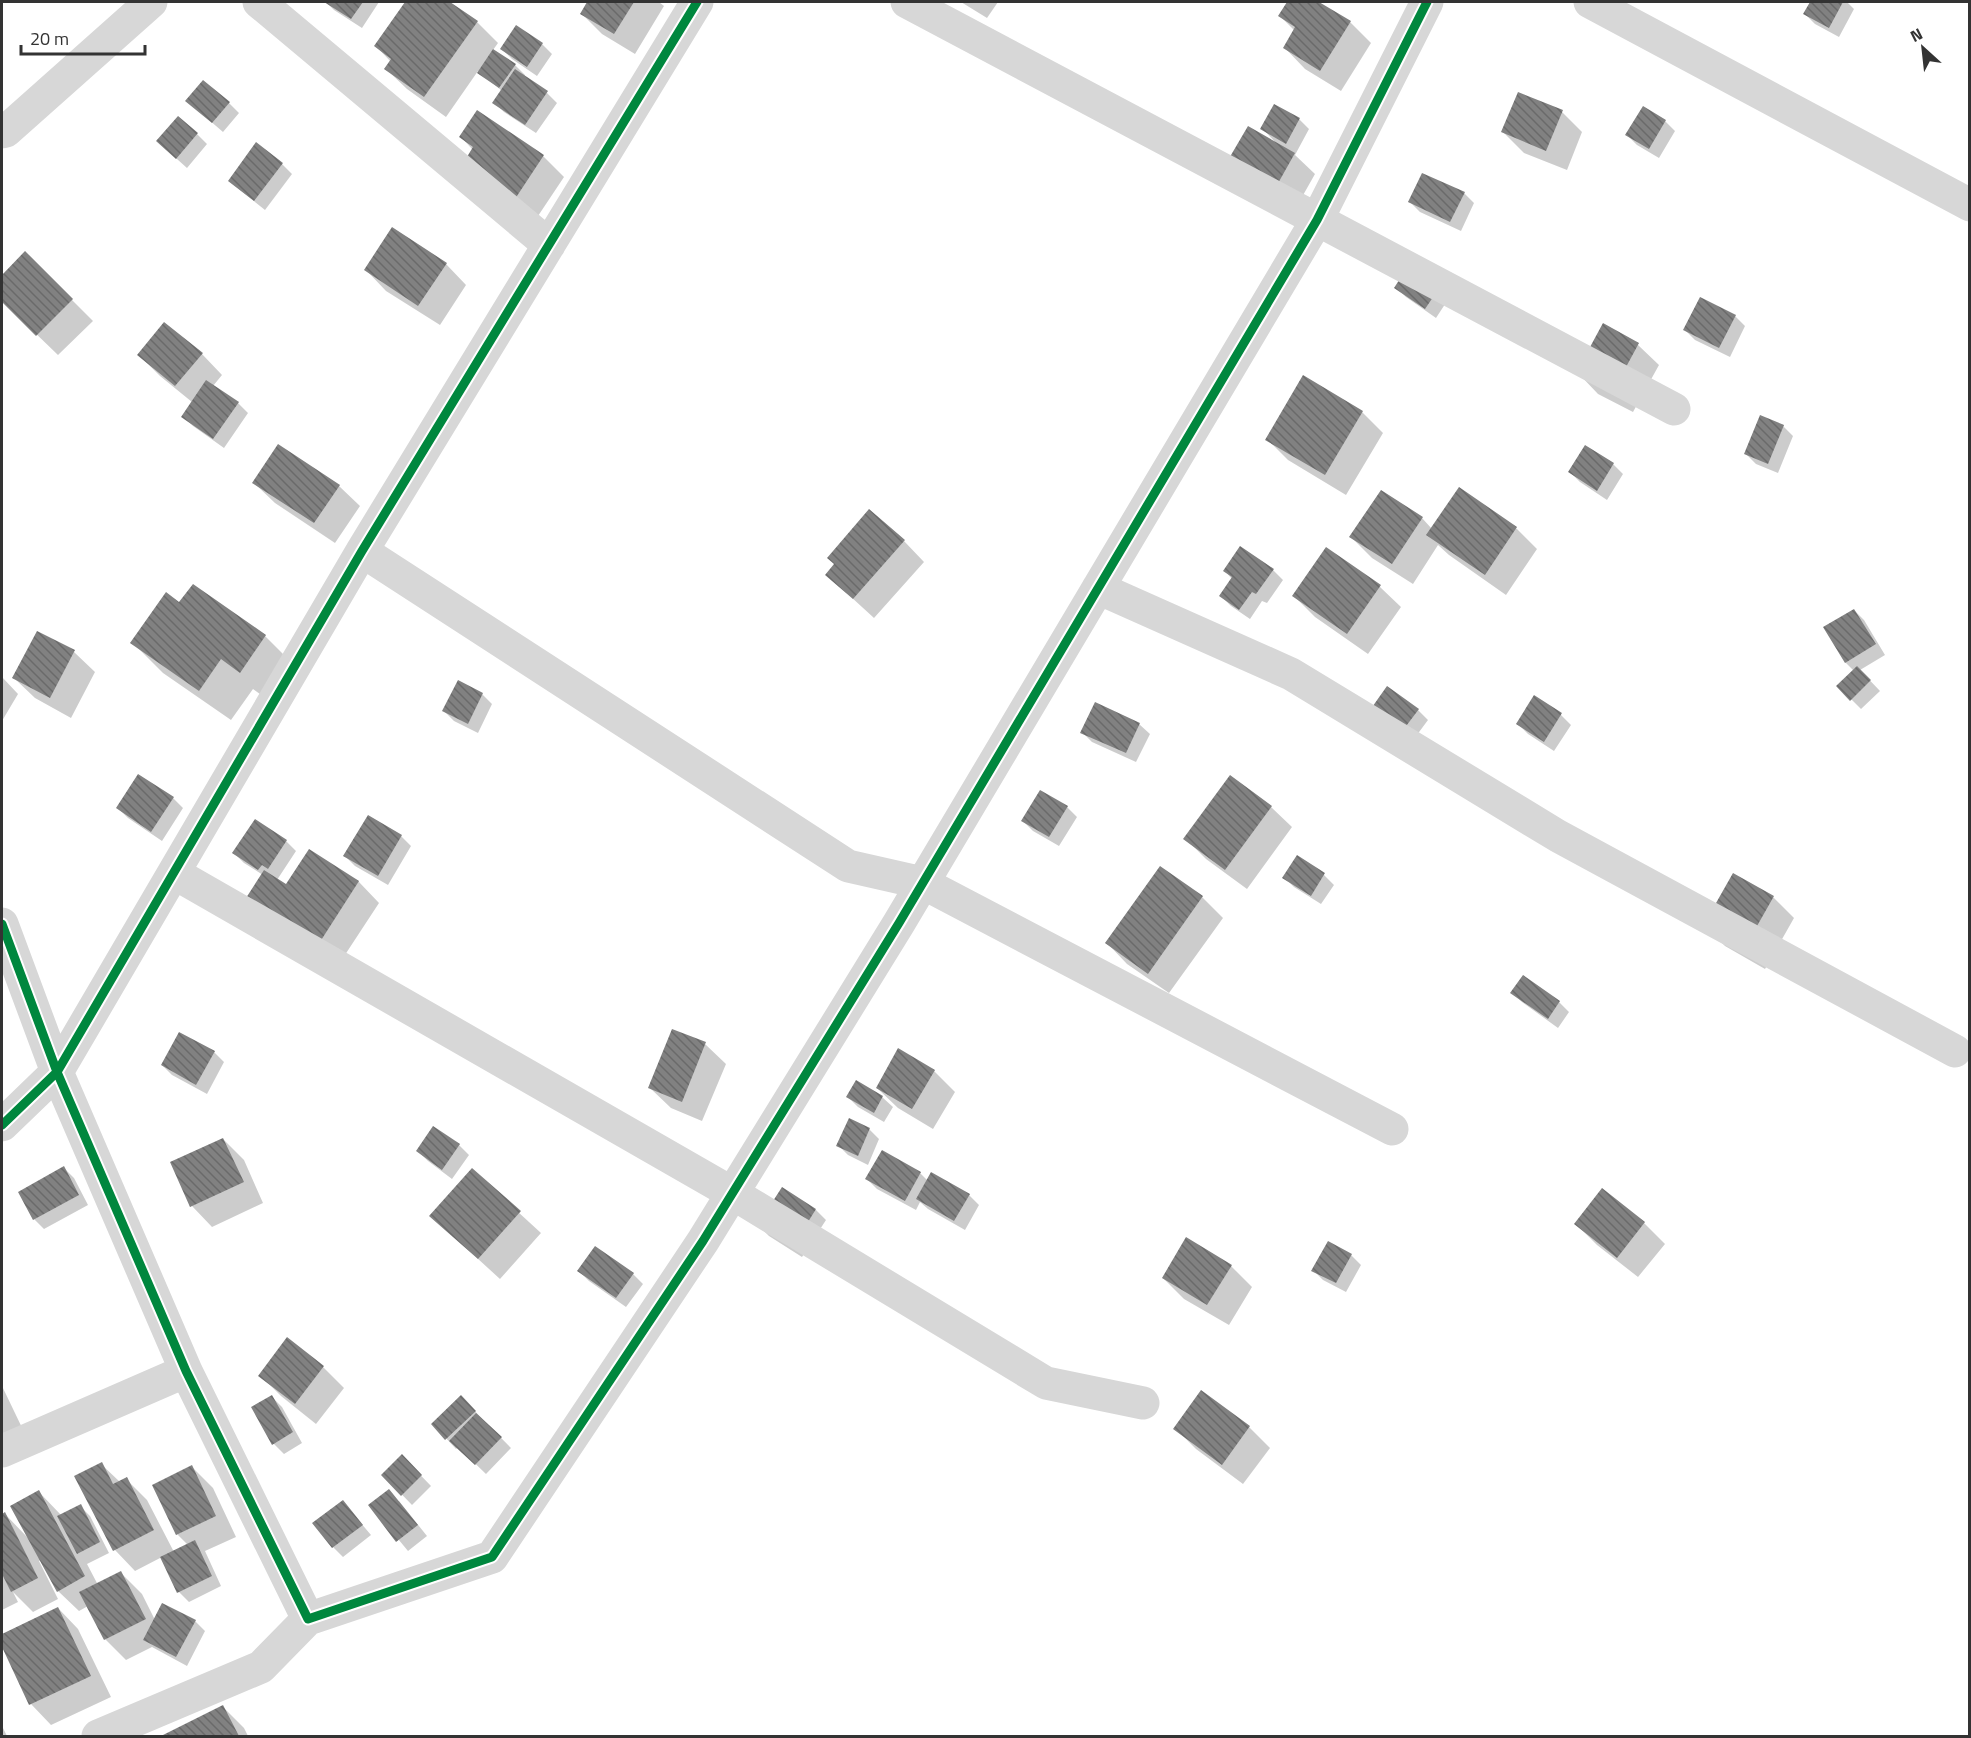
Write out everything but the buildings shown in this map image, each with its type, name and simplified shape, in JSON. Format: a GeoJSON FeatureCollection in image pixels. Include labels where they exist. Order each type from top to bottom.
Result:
{"type":"FeatureCollection","features":[{"type":"Feature","properties":{"kind":"street"},"geometry":{"type":"LineString","coordinates":[[2,132],[6,131],[151,2]]}},
{"type":"Feature","properties":{"kind":"street"},"geometry":{"type":"LineString","coordinates":[[259,2],[549,245]]}},
{"type":"Feature","properties":{"kind":"street"},"geometry":{"type":"LineString","coordinates":[[2,1125],[57,1072],[362,551],[697,2]]}},
{"type":"Feature","properties":{"kind":"street"},"geometry":{"type":"LineString","coordinates":[[908,2],[1674,409]]}},
{"type":"Feature","properties":{"kind":"street"},"geometry":{"type":"LineString","coordinates":[[98,1737],[261,1667],[308,1619],[492,1557],[703,1241],[923,883],[1317,220],[1427,2]]}},
{"type":"Feature","properties":{"kind":"street"},"geometry":{"type":"LineString","coordinates":[[1590,2],[1970,205]]}},
{"type":"Feature","properties":{"kind":"street"},"geometry":{"type":"LineString","coordinates":[[362,551],[848,866],[923,883],[1392,1129]]}},
{"type":"Feature","properties":{"kind":"street"},"geometry":{"type":"LineString","coordinates":[[1098,588],[1291,674],[1558,836],[1956,1052]]}},
{"type":"Feature","properties":{"kind":"street"},"geometry":{"type":"LineString","coordinates":[[174,873],[732,1193],[1046,1383],[1143,1403]]}},
{"type":"Feature","properties":{"kind":"street"},"geometry":{"type":"LineString","coordinates":[[2,924],[57,1072],[186,1371],[308,1619]]}},
{"type":"Feature","properties":{"kind":"street"},"geometry":{"type":"LineString","coordinates":[[2,1451],[186,1371]]}},
{"type":"Feature","properties":{"kind":"cycle path"},"geometry":{"type":"LineString","coordinates":[[2,1125],[57,1072],[362,551],[697,2]]}},
{"type":"Feature","properties":{"kind":"cycle path"},"geometry":{"type":"LineString","coordinates":[[2,924],[57,1072],[186,1371],[308,1619],[492,1557],[703,1241],[899,923],[1317,220],[1427,2]]}}]}
